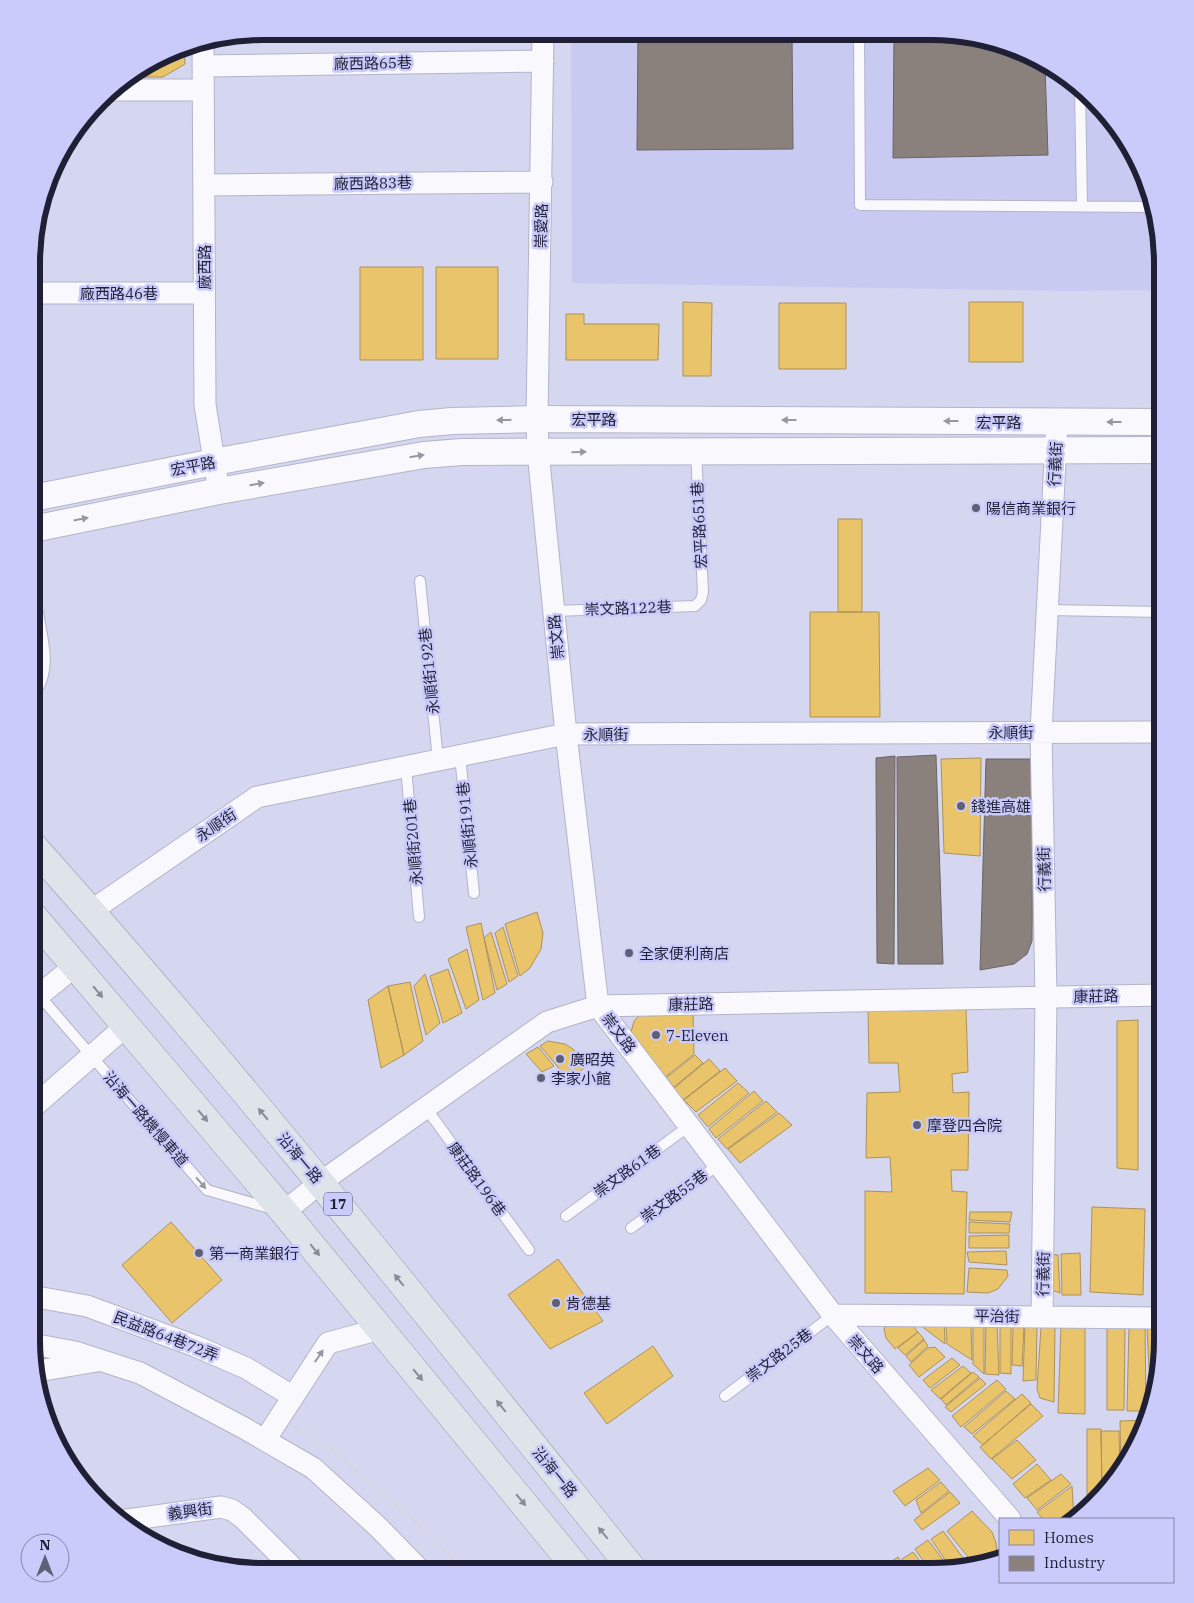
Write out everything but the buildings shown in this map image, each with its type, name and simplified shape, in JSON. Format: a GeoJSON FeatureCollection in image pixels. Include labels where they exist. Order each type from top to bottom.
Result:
{"type":"FeatureCollection","features":[{"type":"Feature","properties":{"kind":"main road","name":"沿海一路"},"geometry":{"type":"LineString","coordinates":[[40,854],[91,911],[320,1182],[628,1563]]}},
{"type":"Feature","properties":{"kind":"main road"},"geometry":{"type":"LineString","coordinates":[[40,924],[284,1212],[572,1563]]}},
{"type":"Feature","properties":{"kind":"street","name":"崇愛路"},"geometry":{"type":"LineString","coordinates":[[536,419],[542,182],[543,40]]}},
{"type":"Feature","properties":{"kind":"street","name":"廠西路"},"geometry":{"type":"LineString","coordinates":[[203,49],[205,405],[219,491]]}},
{"type":"Feature","properties":{"kind":"street","name":"廠西路65巷"},"geometry":{"type":"LineString","coordinates":[[203,66],[543,61]]}},
{"type":"Feature","properties":{"kind":"street"},"geometry":{"type":"LineString","coordinates":[[122,90],[203,90]]}},
{"type":"Feature","properties":{"kind":"street","name":"廠西路83巷"},"geometry":{"type":"LineString","coordinates":[[204,185],[542,182]]}},
{"type":"Feature","properties":{"kind":"street","name":"廠西路46巷"},"geometry":{"type":"LineString","coordinates":[[40,292],[204,293]]}},
{"type":"Feature","properties":{"kind":"street","name":"宏平路"},"geometry":{"type":"LineString","coordinates":[[40,497],[419,424],[452,421],[536,419],[1154,422]]}},
{"type":"Feature","properties":{"kind":"street","name":"崇文路"},"geometry":{"type":"LineString","coordinates":[[536,419],[566,734],[598,1006],[833,1315],[1009,1518]]}},
{"type":"Feature","properties":{"kind":"street","name":"行義街"},"geometry":{"type":"LineString","coordinates":[[1042,1317],[1046,997],[1041,732],[1057,422]]}},
{"type":"Feature","properties":{"kind":"street","name":"宏平路"},"geometry":{"type":"LineString","coordinates":[[40,528],[219,491],[424,455],[462,452],[1154,450]]}},
{"type":"Feature","properties":{"kind":"street","name":"永順街"},"geometry":{"type":"LineString","coordinates":[[91,911],[257,797],[566,734],[1154,732]]}},
{"type":"Feature","properties":{"kind":"street"},"geometry":{"type":"LineString","coordinates":[[40,990],[75,966]]}},
{"type":"Feature","properties":{"kind":"street","name":"康莊路"},"geometry":{"type":"LineString","coordinates":[[284,1212],[320,1182],[547,1022],[598,1006],[1154,995]]}},
{"type":"Feature","properties":{"kind":"street"},"geometry":{"type":"LineString","coordinates":[[40,1101],[126,1026]]}},
{"type":"Feature","properties":{"kind":"street","name":"民益路64巷72弄"},"geometry":{"type":"LineString","coordinates":[[40,1298],[87,1306],[195,1346],[246,1368],[292,1396]]}},
{"type":"Feature","properties":{"kind":"street","name":"平治街"},"geometry":{"type":"LineString","coordinates":[[833,1315],[1154,1318]]}},
{"type":"Feature","properties":{"kind":"street"},"geometry":{"type":"LineString","coordinates":[[265,1440],[328,1343],[380,1329]]}},
{"type":"Feature","properties":{"kind":"street"},"geometry":{"type":"LineString","coordinates":[[40,1345],[75,1352],[140,1373],[265,1440],[313,1468],[377,1526],[413,1563]]}},
{"type":"Feature","properties":{"kind":"street"},"geometry":{"type":"LineString","coordinates":[[42,1370],[100,1360]]}},
{"type":"Feature","properties":{"kind":"street","name":"義興街"},"geometry":{"type":"LineString","coordinates":[[130,1519],[220,1507],[232,1510],[243,1518],[283,1563]]}},
{"type":"Feature","properties":{"kind":"lane"},"geometry":{"type":"LineString","coordinates":[[858,40],[860,205],[1147,207]]}},
{"type":"Feature","properties":{"kind":"lane"},"geometry":{"type":"LineString","coordinates":[[1080,97],[1082,206]]}},
{"type":"Feature","properties":{"kind":"lane","name":"宏平路651巷"},"geometry":{"type":"LineString","coordinates":[[696,451],[703,592],[701,600]]}},
{"type":"Feature","properties":{"kind":"lane","name":"永順街192巷"},"geometry":{"type":"LineString","coordinates":[[420,581],[438,760]]}},
{"type":"Feature","properties":{"kind":"lane","name":"崇文路122巷"},"geometry":{"type":"LineString","coordinates":[[554,611],[695,606],[701,600]]}},
{"type":"Feature","properties":{"kind":"lane"},"geometry":{"type":"LineString","coordinates":[[1048,610],[1154,612]]}},
{"type":"Feature","properties":{"kind":"lane","name":"永順街191巷"},"geometry":{"type":"LineString","coordinates":[[460,756],[474,894]]}},
{"type":"Feature","properties":{"kind":"lane","name":"永順街201巷"},"geometry":{"type":"LineString","coordinates":[[406,767],[420,917]]}},
{"type":"Feature","properties":{"kind":"lane","name":"沿海一路機慢車道"},"geometry":{"type":"LineString","coordinates":[[40,1000],[92,1056],[207,1190],[284,1212]]}},
{"type":"Feature","properties":{"kind":"lane","name":"康莊路196巷"},"geometry":{"type":"LineString","coordinates":[[426,1108],[529,1250]]}},
{"type":"Feature","properties":{"kind":"lane","name":"崇文路61巷"},"geometry":{"type":"LineString","coordinates":[[566,1216],[689,1126]]}},
{"type":"Feature","properties":{"kind":"lane","name":"崇文路55巷"},"geometry":{"type":"LineString","coordinates":[[631,1228],[718,1164]]}},
{"type":"Feature","properties":{"kind":"lane","name":"崇文路25巷"},"geometry":{"type":"LineString","coordinates":[[725,1396],[833,1315]]}},
{"type":"Feature","properties":{"kind":"shaded area"},"geometry":{"type":"Polygon","coordinates":[[[571,40],[946,40],[975,44],[1003,52],[1030,63],[1067,86],[1089,105],[1108,127],[1131,164],[1142,191],[1150,219],[1154,248],[1154,290],[1066,291],[572,283],[571,40]]]}},
{"type":"Feature","properties":{"kind":"place","name":"陽信商業銀行"},"geometry":{"type":"Point","coordinates":[976,508]}},
{"type":"Feature","properties":{"kind":"place","name":"錢進高雄"},"geometry":{"type":"Point","coordinates":[961,806]}},
{"type":"Feature","properties":{"kind":"place","name":"全家便利商店"},"geometry":{"type":"Point","coordinates":[629,953]}},
{"type":"Feature","properties":{"kind":"place","name":"7-Eleven"},"geometry":{"type":"Point","coordinates":[656,1035]}},
{"type":"Feature","properties":{"kind":"place","name":"廣昭英"},"geometry":{"type":"Point","coordinates":[560,1059]}},
{"type":"Feature","properties":{"kind":"place","name":"李家小館"},"geometry":{"type":"Point","coordinates":[541,1078]}},
{"type":"Feature","properties":{"kind":"place","name":"摩登四合院"},"geometry":{"type":"Point","coordinates":[917,1125]}},
{"type":"Feature","properties":{"kind":"place","name":"第一商業銀行"},"geometry":{"type":"Point","coordinates":[199,1253]}},
{"type":"Feature","properties":{"kind":"place","name":"肯德基"},"geometry":{"type":"Point","coordinates":[556,1303]}}]}
